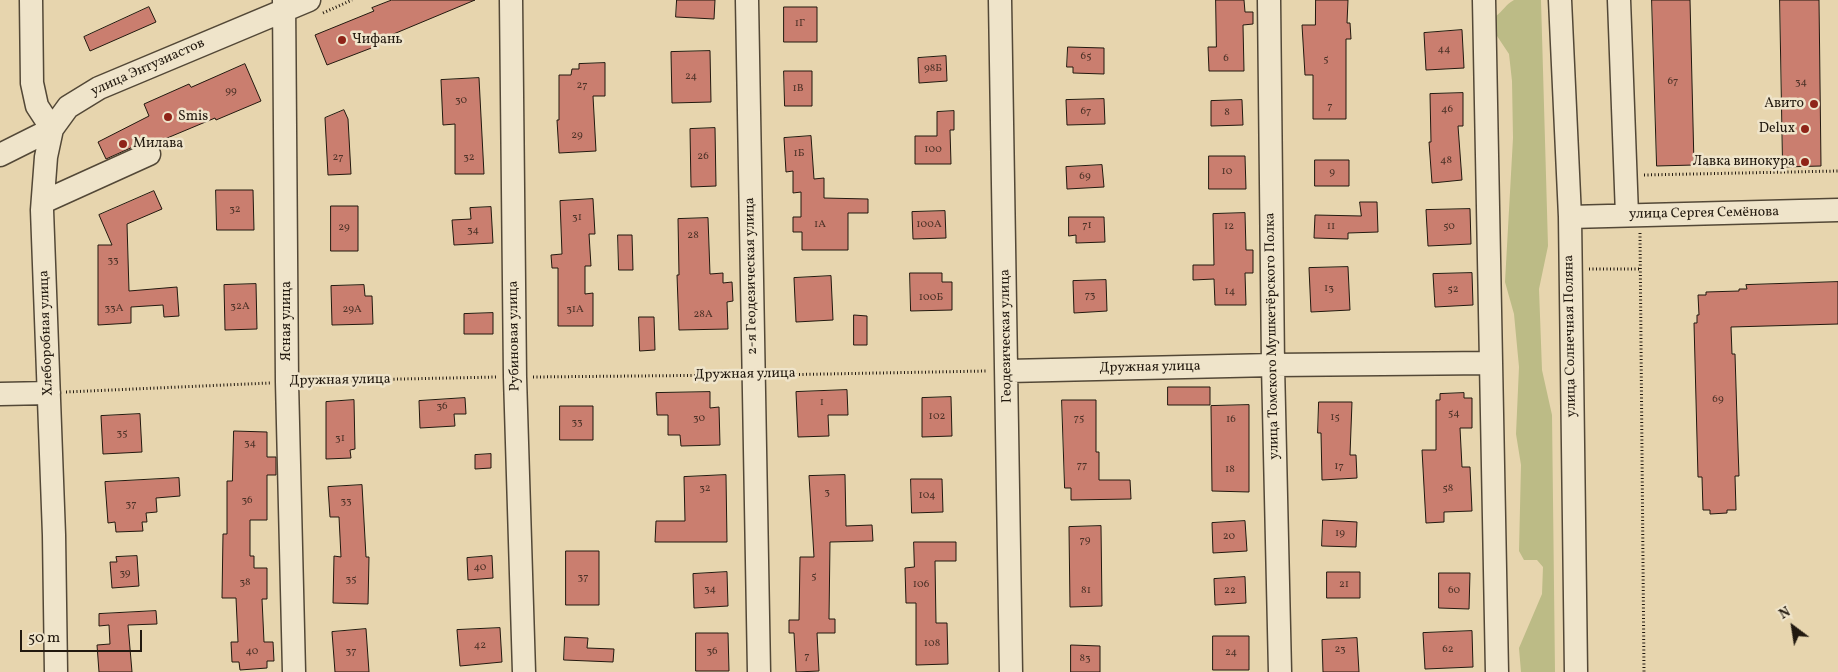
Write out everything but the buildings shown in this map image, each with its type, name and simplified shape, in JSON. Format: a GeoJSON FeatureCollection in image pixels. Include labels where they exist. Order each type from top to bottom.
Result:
{"type":"FeatureCollection","features":[{"type":"Feature","properties":{"kind":"street"},"geometry":{"type":"LineString","coordinates":[[31,0],[32,83],[37,106],[52,129]]}},
{"type":"Feature","properties":{"kind":"street","name":"улица Энтузиастов"},"geometry":{"type":"LineString","coordinates":[[0,155],[52,129],[68,107],[99,88],[285,5],[309,0]]}},
{"type":"Feature","properties":{"kind":"street","name":"Рубиновая улица"},"geometry":{"type":"LineString","coordinates":[[511,0],[515,377],[524,672]]}},
{"type":"Feature","properties":{"kind":"street","name":"2-я Геодезическая улица"},"geometry":{"type":"LineString","coordinates":[[747,0],[759,672]]}},
{"type":"Feature","properties":{"kind":"street","name":"Геодезическая улица"},"geometry":{"type":"LineString","coordinates":[[1000,0],[1012,672]]}},
{"type":"Feature","properties":{"kind":"street","name":"улица Томского Мушкетёрского Полка"},"geometry":{"type":"LineString","coordinates":[[1269,0],[1273,365],[1280,672]]}},
{"type":"Feature","properties":{"kind":"street"},"geometry":{"type":"LineString","coordinates":[[1484,0],[1497,672]]}},
{"type":"Feature","properties":{"kind":"street","name":"улица Солнечная Поляна"},"geometry":{"type":"LineString","coordinates":[[1560,0],[1570,217],[1576,672]]}},
{"type":"Feature","properties":{"kind":"street"},"geometry":{"type":"LineString","coordinates":[[1619,0],[1625,175],[1633,215]]}},
{"type":"Feature","properties":{"kind":"street","name":"Ясная улица"},"geometry":{"type":"LineString","coordinates":[[285,5],[287,382],[294,672]]}},
{"type":"Feature","properties":{"kind":"street","name":"Хлеборобная улица"},"geometry":{"type":"LineString","coordinates":[[52,129],[46,157],[43,202],[56,672]]}},
{"type":"Feature","properties":{"kind":"street"},"geometry":{"type":"LineString","coordinates":[[43,202],[149,154]]}},
{"type":"Feature","properties":{"kind":"street","name":"улица Сергея Семёнова"},"geometry":{"type":"LineString","coordinates":[[1570,217],[1838,210]]}},
{"type":"Feature","properties":{"kind":"street","name":"Дружная улица"},"geometry":{"type":"LineString","coordinates":[[1008,371],[1273,365],[1491,363]]}},
{"type":"Feature","properties":{"kind":"street"},"geometry":{"type":"LineString","coordinates":[[0,394],[49,393]]}},
{"type":"Feature","properties":{"kind":"path"},"geometry":{"type":"LineString","coordinates":[[1625,175],[1838,171]]}},
{"type":"Feature","properties":{"kind":"path"},"geometry":{"type":"LineString","coordinates":[[1633,215],[1641,269],[1644,672]]}},
{"type":"Feature","properties":{"kind":"path"},"geometry":{"type":"LineString","coordinates":[[1571,269],[1641,269]]}},
{"type":"Feature","properties":{"kind":"path","name":"Дружная улица"},"geometry":{"type":"LineString","coordinates":[[49,393],[287,382],[515,377],[1008,371]]}},
{"type":"Feature","properties":{"kind":"shaded area"},"geometry":{"type":"Polygon","coordinates":[[[1514,0],[1541,0],[1548,246],[1539,289],[1542,370],[1552,415],[1555,672],[1521,672],[1519,648],[1542,594],[1543,567],[1537,560],[1524,560],[1519,551],[1521,465],[1516,434],[1519,367],[1514,314],[1505,282],[1513,138],[1512,81],[1509,54],[1493,30],[1496,16],[1514,0]]]}},
{"type":"Feature","properties":{"kind":"place","name":"Чифань"},"geometry":{"type":"Point","coordinates":[342,40]}},
{"type":"Feature","properties":{"kind":"place","name":"Авито"},"geometry":{"type":"Point","coordinates":[1814,104]}},
{"type":"Feature","properties":{"kind":"place","name":"Smis"},"geometry":{"type":"Point","coordinates":[168,117]}},
{"type":"Feature","properties":{"kind":"place","name":"Delux"},"geometry":{"type":"Point","coordinates":[1805,129]}},
{"type":"Feature","properties":{"kind":"place","name":"Милава"},"geometry":{"type":"Point","coordinates":[123,144]}},
{"type":"Feature","properties":{"kind":"place","name":"Лавка винокура"},"geometry":{"type":"Point","coordinates":[1805,162]}}]}
